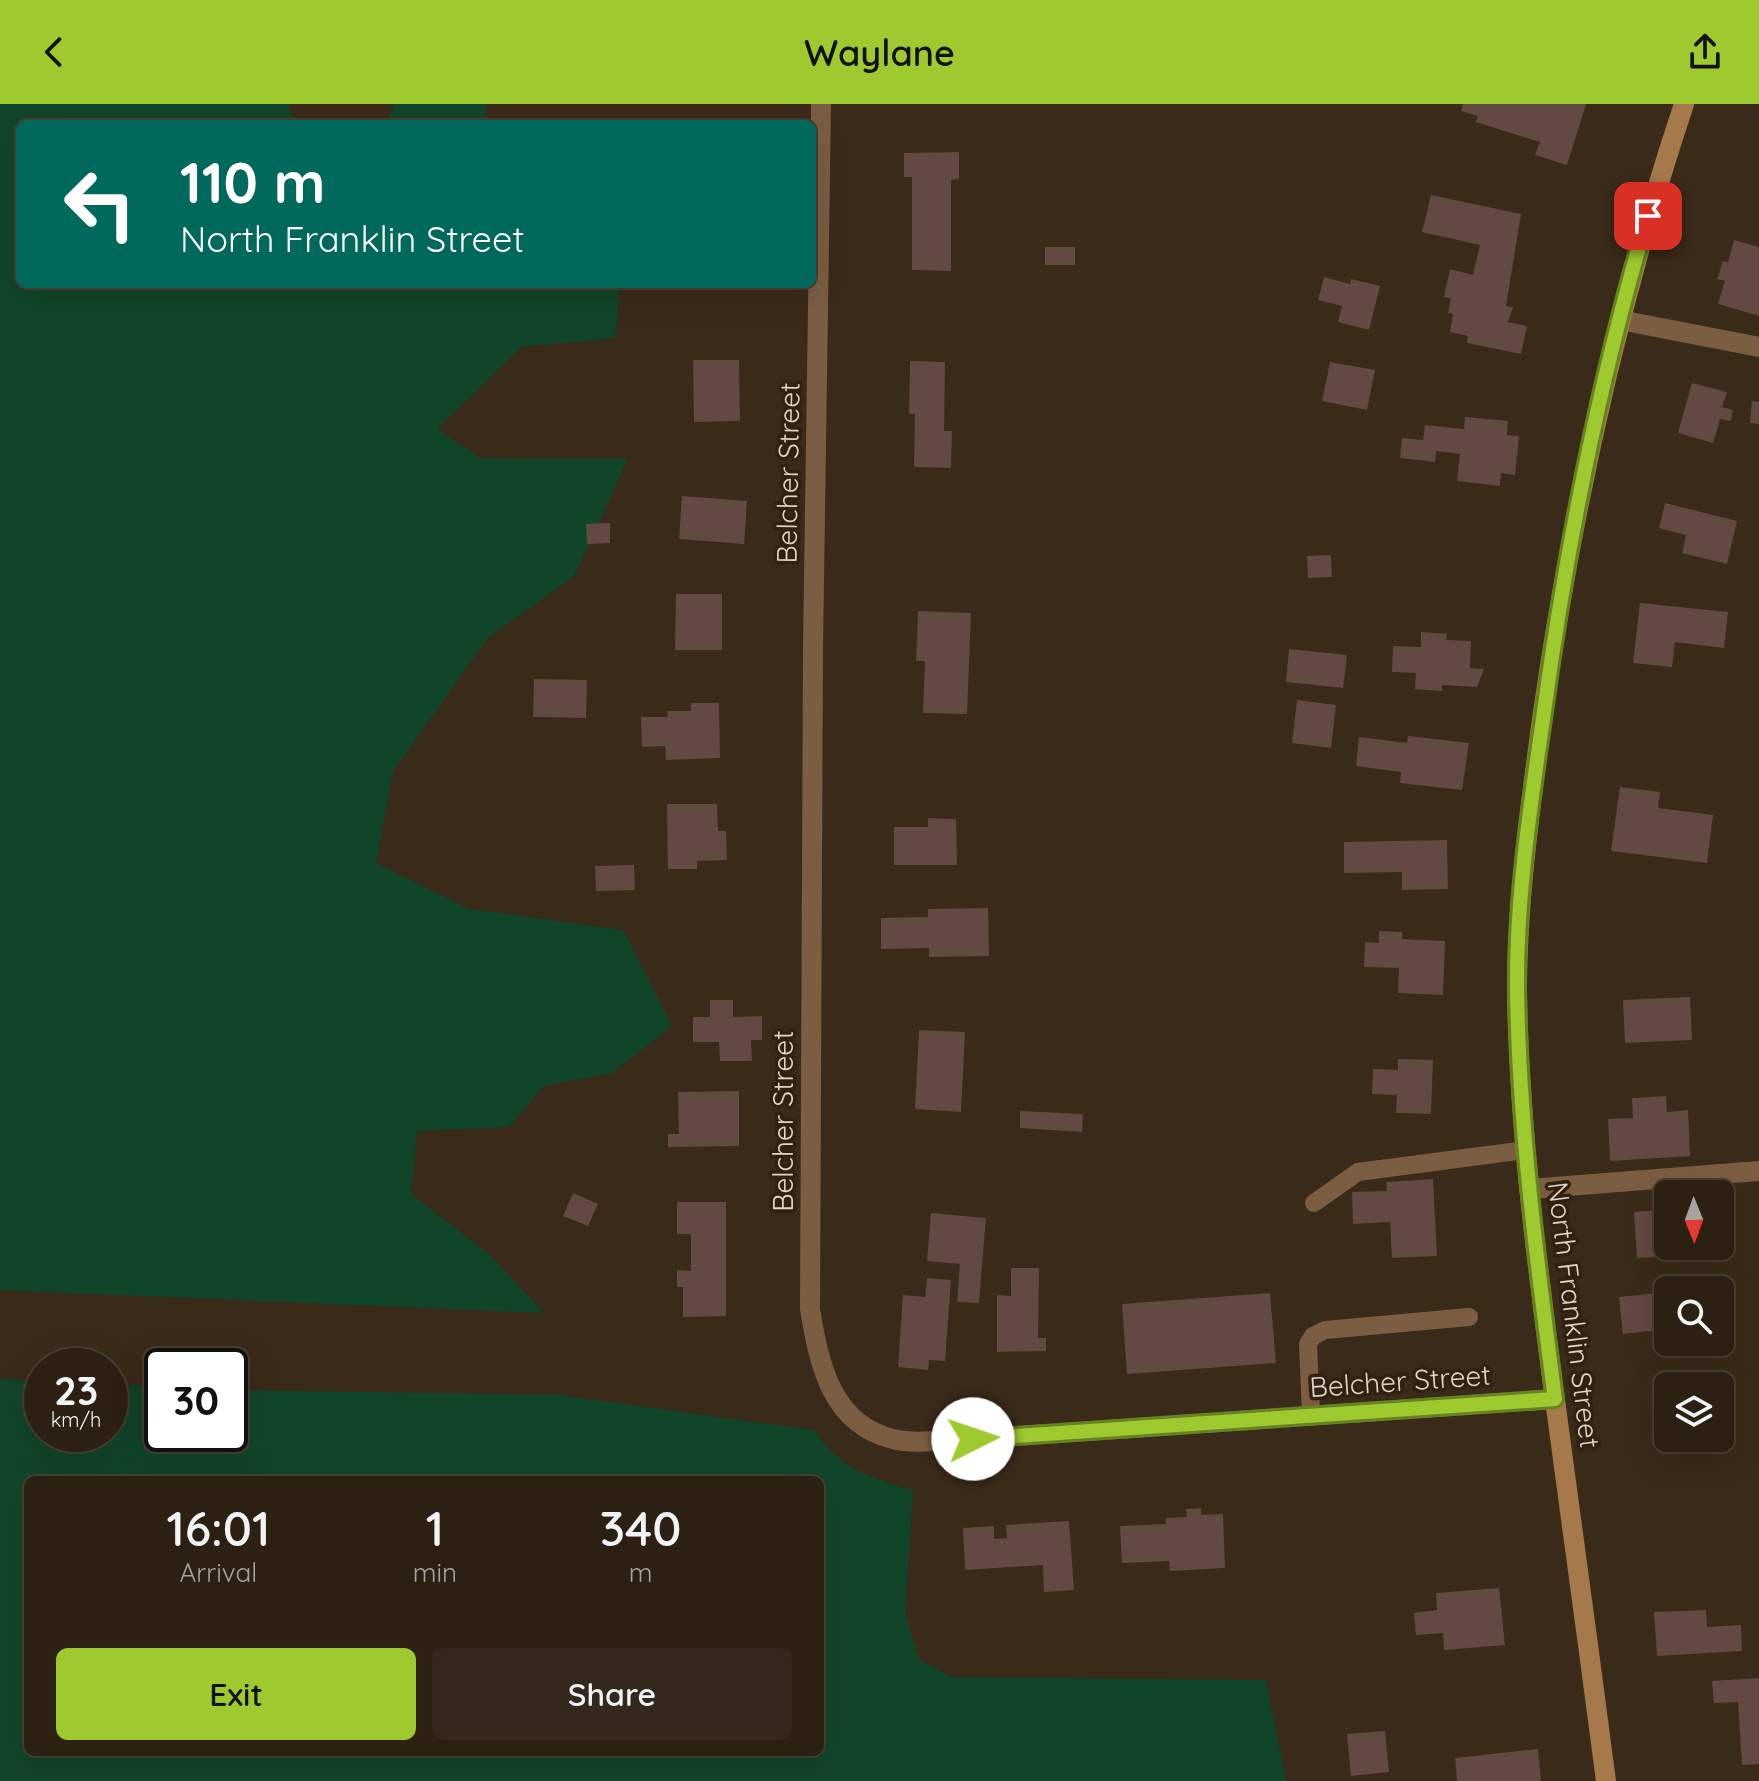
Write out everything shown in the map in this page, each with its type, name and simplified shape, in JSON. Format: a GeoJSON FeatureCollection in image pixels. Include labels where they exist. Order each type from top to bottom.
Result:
{"type":"FeatureCollection","features":[{"type":"Feature","properties":{"kind":"main road","name":"North Franklin Street"},"geometry":{"type":"LineString","coordinates":[[1606,1781],[1529,1189],[1517,987],[1531,801],[1569,554],[1601,391],[1684,104]]}},
{"type":"Feature","properties":{"kind":"street","name":"Belcher Street"},"geometry":{"type":"LineString","coordinates":[[821,104],[813,648],[810,1309],[817,1351],[830,1390],[854,1422],[894,1439],[973,1439],[1555,1399]]}},
{"type":"Feature","properties":{"kind":"street"},"geometry":{"type":"LineString","coordinates":[[1620,320],[1759,347]]}},
{"type":"Feature","properties":{"kind":"street"},"geometry":{"type":"LineString","coordinates":[[1529,1189],[1759,1171]]}},
{"type":"Feature","properties":{"kind":"lane"},"geometry":{"type":"LineString","coordinates":[[1314,1203],[1358,1172],[1526,1150]]}},
{"type":"Feature","properties":{"kind":"lane"},"geometry":{"type":"LineString","coordinates":[[1311,1415],[1308,1344],[1313,1336],[1325,1330],[1469,1317]]}},
{"type":"Feature","properties":{"kind":"green space"},"geometry":{"type":"Polygon","coordinates":[[[0,104],[288,104],[294,120],[16,120],[16,288],[620,288],[615,338],[521,347],[437,429],[480,458],[628,459],[574,576],[487,639],[393,771],[376,863],[469,909],[623,930],[672,1026],[612,1073],[544,1086],[509,1127],[417,1131],[411,1194],[489,1254],[544,1313],[0,1290],[0,104]]]}},
{"type":"Feature","properties":{"kind":"green space"},"geometry":{"type":"Polygon","coordinates":[[[394,104],[486,104],[486,120],[388,120],[394,104]]]}},
{"type":"Feature","properties":{"kind":"green space"},"geometry":{"type":"Polygon","coordinates":[[[0,1379],[24,1380],[24,1452],[128,1452],[128,1385],[144,1386],[144,1452],[248,1452],[248,1390],[558,1395],[814,1430],[835,1454],[857,1470],[913,1491],[905,1616],[920,1660],[952,1677],[1266,1680],[1286,1781],[0,1781],[0,1379]]]}},
{"type":"Feature","properties":{"kind":"building"},"geometry":{"type":"Polygon","coordinates":[[[1463,104],[1586,104],[1567,165],[1535,155],[1540,142],[1476,122],[1478,116],[1461,111],[1463,104]]]}},
{"type":"Feature","properties":{"kind":"building"},"geometry":{"type":"Polygon","coordinates":[[[959,152],[959,179],[951,180],[951,271],[912,270],[912,177],[904,177],[904,153],[959,152]]]}},
{"type":"Feature","properties":{"kind":"building"},"geometry":{"type":"Polygon","coordinates":[[[1431,195],[1521,214],[1506,306],[1513,307],[1508,322],[1527,326],[1521,354],[1467,343],[1468,336],[1450,332],[1453,314],[1448,313],[1451,298],[1444,297],[1450,269],[1473,275],[1480,245],[1422,232],[1431,195]]]}},
{"type":"Feature","properties":{"kind":"building"},"geometry":{"type":"Polygon","coordinates":[[[1734,240],[1759,247],[1759,316],[1718,304],[1725,281],[1717,279],[1723,261],[1728,262],[1734,240]]]}},
{"type":"Feature","properties":{"kind":"building"},"geometry":{"type":"Polygon","coordinates":[[[1045,247],[1075,247],[1075,265],[1045,265],[1045,247]]]}},
{"type":"Feature","properties":{"kind":"building"},"geometry":{"type":"Polygon","coordinates":[[[1324,277],[1350,284],[1351,279],[1380,286],[1369,330],[1338,322],[1342,306],[1318,300],[1324,277]]]}},
{"type":"Feature","properties":{"kind":"building"},"geometry":{"type":"Polygon","coordinates":[[[693,360],[739,360],[740,421],[694,422],[693,360]]]}},
{"type":"Feature","properties":{"kind":"building"},"geometry":{"type":"Polygon","coordinates":[[[910,361],[945,362],[944,431],[952,431],[951,468],[914,467],[915,414],[909,414],[910,361]]]}},
{"type":"Feature","properties":{"kind":"building"},"geometry":{"type":"Polygon","coordinates":[[[1330,362],[1375,370],[1367,410],[1322,401],[1330,362]]]}},
{"type":"Feature","properties":{"kind":"building"},"geometry":{"type":"Polygon","coordinates":[[[1692,383],[1727,392],[1722,407],[1733,410],[1731,421],[1720,419],[1713,443],[1678,433],[1692,383]]]}},
{"type":"Feature","properties":{"kind":"building"},"geometry":{"type":"Polygon","coordinates":[[[1752,401],[1759,402],[1759,424],[1750,423],[1752,401]]]}},
{"type":"Feature","properties":{"kind":"building"},"geometry":{"type":"Polygon","coordinates":[[[1465,417],[1508,421],[1507,435],[1519,436],[1515,475],[1501,473],[1500,486],[1457,481],[1460,454],[1436,451],[1435,462],[1400,458],[1402,438],[1423,440],[1425,425],[1464,429],[1465,417]]]}},
{"type":"Feature","properties":{"kind":"building"},"geometry":{"type":"Polygon","coordinates":[[[682,496],[747,501],[744,544],[679,539],[682,496]]]}},
{"type":"Feature","properties":{"kind":"building"},"geometry":{"type":"Polygon","coordinates":[[[1665,503],[1737,521],[1727,564],[1682,553],[1686,535],[1659,528],[1665,503]]]}},
{"type":"Feature","properties":{"kind":"building"},"geometry":{"type":"Polygon","coordinates":[[[610,523],[610,543],[587,544],[586,524],[610,523]]]}},
{"type":"Feature","properties":{"kind":"building"},"geometry":{"type":"Polygon","coordinates":[[[1331,555],[1332,577],[1308,578],[1307,556],[1331,555]]]}},
{"type":"Feature","properties":{"kind":"building"},"geometry":{"type":"Polygon","coordinates":[[[676,594],[722,594],[722,650],[675,650],[676,594]]]}},
{"type":"Feature","properties":{"kind":"building"},"geometry":{"type":"Polygon","coordinates":[[[1640,603],[1728,612],[1724,648],[1675,642],[1672,667],[1633,663],[1640,603]]]}},
{"type":"Feature","properties":{"kind":"building"},"geometry":{"type":"Polygon","coordinates":[[[918,611],[971,613],[967,714],[923,713],[925,661],[916,661],[918,611]]]}},
{"type":"Feature","properties":{"kind":"building"},"geometry":{"type":"Polygon","coordinates":[[[1421,632],[1447,634],[1446,640],[1471,641],[1470,668],[1484,669],[1477,687],[1442,685],[1442,691],[1415,689],[1416,673],[1392,672],[1393,646],[1421,647],[1421,632]]]}},
{"type":"Feature","properties":{"kind":"building"},"geometry":{"type":"Polygon","coordinates":[[[1289,649],[1347,655],[1343,688],[1286,682],[1289,649]]]}},
{"type":"Feature","properties":{"kind":"building"},"geometry":{"type":"Polygon","coordinates":[[[534,679],[587,680],[586,718],[533,717],[534,679]]]}},
{"type":"Feature","properties":{"kind":"building"},"geometry":{"type":"Polygon","coordinates":[[[1297,700],[1336,705],[1331,748],[1292,743],[1297,700]]]}},
{"type":"Feature","properties":{"kind":"building"},"geometry":{"type":"Polygon","coordinates":[[[691,703],[719,703],[720,758],[666,760],[665,746],[642,747],[641,717],[668,717],[667,711],[691,711],[691,703]]]}},
{"type":"Feature","properties":{"kind":"building"},"geometry":{"type":"Polygon","coordinates":[[[1408,736],[1469,743],[1462,790],[1400,783],[1401,772],[1356,766],[1359,737],[1407,743],[1408,736]]]}},
{"type":"Feature","properties":{"kind":"building"},"geometry":{"type":"Polygon","coordinates":[[[1620,787],[1660,792],[1658,808],[1713,815],[1707,863],[1611,851],[1620,787]]]}},
{"type":"Feature","properties":{"kind":"building"},"geometry":{"type":"Polygon","coordinates":[[[667,804],[717,804],[718,831],[726,831],[727,860],[697,861],[697,869],[668,869],[667,804]]]}},
{"type":"Feature","properties":{"kind":"building"},"geometry":{"type":"Polygon","coordinates":[[[928,818],[956,819],[957,865],[894,865],[894,827],[928,827],[928,818]]]}},
{"type":"Feature","properties":{"kind":"building"},"geometry":{"type":"Polygon","coordinates":[[[1447,840],[1448,889],[1402,890],[1402,872],[1344,873],[1344,842],[1447,840]]]}},
{"type":"Feature","properties":{"kind":"building"},"geometry":{"type":"Polygon","coordinates":[[[634,865],[635,890],[596,891],[595,866],[634,865]]]}},
{"type":"Feature","properties":{"kind":"building"},"geometry":{"type":"Polygon","coordinates":[[[988,908],[989,956],[929,957],[929,948],[881,949],[881,918],[928,917],[928,909],[988,908]]]}},
{"type":"Feature","properties":{"kind":"building"},"geometry":{"type":"Polygon","coordinates":[[[1379,931],[1402,932],[1402,939],[1445,941],[1443,995],[1398,993],[1399,968],[1364,967],[1365,942],[1379,943],[1379,931]]]}},
{"type":"Feature","properties":{"kind":"building"},"geometry":{"type":"Polygon","coordinates":[[[1690,997],[1692,1040],[1625,1043],[1623,1000],[1690,997]]]}},
{"type":"Feature","properties":{"kind":"building"},"geometry":{"type":"Polygon","coordinates":[[[710,1000],[733,1000],[733,1017],[762,1016],[762,1040],[751,1040],[752,1061],[720,1061],[719,1042],[693,1042],[693,1017],[710,1017],[710,1000]]]}},
{"type":"Feature","properties":{"kind":"building"},"geometry":{"type":"Polygon","coordinates":[[[919,1030],[965,1032],[961,1112],[915,1109],[919,1030]]]}},
{"type":"Feature","properties":{"kind":"building"},"geometry":{"type":"Polygon","coordinates":[[[1398,1059],[1433,1060],[1431,1114],[1396,1113],[1397,1095],[1372,1094],[1373,1069],[1398,1070],[1398,1059]]]}},
{"type":"Feature","properties":{"kind":"building"},"geometry":{"type":"Polygon","coordinates":[[[739,1091],[739,1146],[668,1147],[668,1134],[679,1134],[678,1092],[739,1091]]]}},
{"type":"Feature","properties":{"kind":"building"},"geometry":{"type":"Polygon","coordinates":[[[1666,1096],[1667,1112],[1688,1110],[1690,1156],[1610,1161],[1608,1119],[1633,1118],[1632,1098],[1666,1096]]]}},
{"type":"Feature","properties":{"kind":"building"},"geometry":{"type":"Polygon","coordinates":[[[1020,1111],[1083,1114],[1082,1132],[1020,1128],[1020,1111]]]}},
{"type":"Feature","properties":{"kind":"building"},"geometry":{"type":"Polygon","coordinates":[[[1433,1179],[1437,1256],[1392,1258],[1390,1222],[1353,1224],[1352,1192],[1387,1191],[1386,1182],[1433,1179]]]}},
{"type":"Feature","properties":{"kind":"building"},"geometry":{"type":"Polygon","coordinates":[[[573,1193],[598,1204],[588,1226],[563,1216],[573,1193]]]}},
{"type":"Feature","properties":{"kind":"building"},"geometry":{"type":"Polygon","coordinates":[[[677,1202],[726,1202],[726,1316],[683,1317],[683,1287],[677,1287],[677,1270],[691,1271],[691,1234],[677,1234],[677,1202]]]}},
{"type":"Feature","properties":{"kind":"building"},"geometry":{"type":"Polygon","coordinates":[[[1654,1210],[1654,1257],[1637,1258],[1634,1212],[1654,1210]]]}},
{"type":"Feature","properties":{"kind":"building"},"geometry":{"type":"Polygon","coordinates":[[[931,1213],[986,1218],[979,1303],[957,1302],[960,1264],[927,1261],[931,1213]]]}},
{"type":"Feature","properties":{"kind":"building"},"geometry":{"type":"Polygon","coordinates":[[[1011,1268],[1039,1268],[1038,1338],[1046,1338],[1046,1351],[997,1352],[997,1295],[1011,1296],[1011,1268]]]}},
{"type":"Feature","properties":{"kind":"building"},"geometry":{"type":"Polygon","coordinates":[[[927,1278],[951,1280],[945,1361],[929,1360],[928,1370],[898,1367],[903,1295],[925,1297],[927,1278]]]}},
{"type":"Feature","properties":{"kind":"building"},"geometry":{"type":"Polygon","coordinates":[[[1270,1293],[1276,1363],[1127,1374],[1122,1304],[1270,1293]]]}},
{"type":"Feature","properties":{"kind":"building"},"geometry":{"type":"Polygon","coordinates":[[[1654,1293],[1654,1331],[1623,1334],[1619,1297],[1654,1293]]]}},
{"type":"Feature","properties":{"kind":"building"},"geometry":{"type":"Polygon","coordinates":[[[1201,1508],[1201,1515],[1223,1514],[1225,1568],[1170,1571],[1169,1561],[1122,1563],[1120,1526],[1166,1524],[1166,1518],[1187,1517],[1186,1509],[1201,1508]]]}},
{"type":"Feature","properties":{"kind":"building"},"geometry":{"type":"Polygon","coordinates":[[[1069,1521],[1074,1590],[1044,1592],[1043,1565],[965,1570],[963,1528],[994,1526],[994,1539],[1007,1538],[1006,1525],[1069,1521]]]}},
{"type":"Feature","properties":{"kind":"building"},"geometry":{"type":"Polygon","coordinates":[[[1499,1588],[1505,1645],[1444,1650],[1443,1633],[1416,1635],[1414,1613],[1437,1610],[1436,1593],[1499,1588]]]}},
{"type":"Feature","properties":{"kind":"building"},"geometry":{"type":"Polygon","coordinates":[[[1706,1610],[1707,1627],[1741,1625],[1742,1651],[1657,1656],[1654,1612],[1706,1610]]]}},
{"type":"Feature","properties":{"kind":"building"},"geometry":{"type":"Polygon","coordinates":[[[1759,1678],[1759,1764],[1742,1765],[1738,1702],[1714,1703],[1712,1681],[1759,1678]]]}},
{"type":"Feature","properties":{"kind":"building"},"geometry":{"type":"Polygon","coordinates":[[[1385,1731],[1389,1772],[1351,1776],[1347,1734],[1385,1731]]]}},
{"type":"Feature","properties":{"kind":"building"},"geometry":{"type":"Polygon","coordinates":[[[1538,1749],[1541,1781],[1457,1781],[1455,1758],[1538,1749]]]}},
{"type":"Feature","properties":{"kind":"route"},"geometry":{"type":"LineString","coordinates":[[973,1439],[1555,1399],[1521,1098],[1517,987],[1519,931],[1531,801],[1566,569],[1601,391],[1648,216]]}}]}
